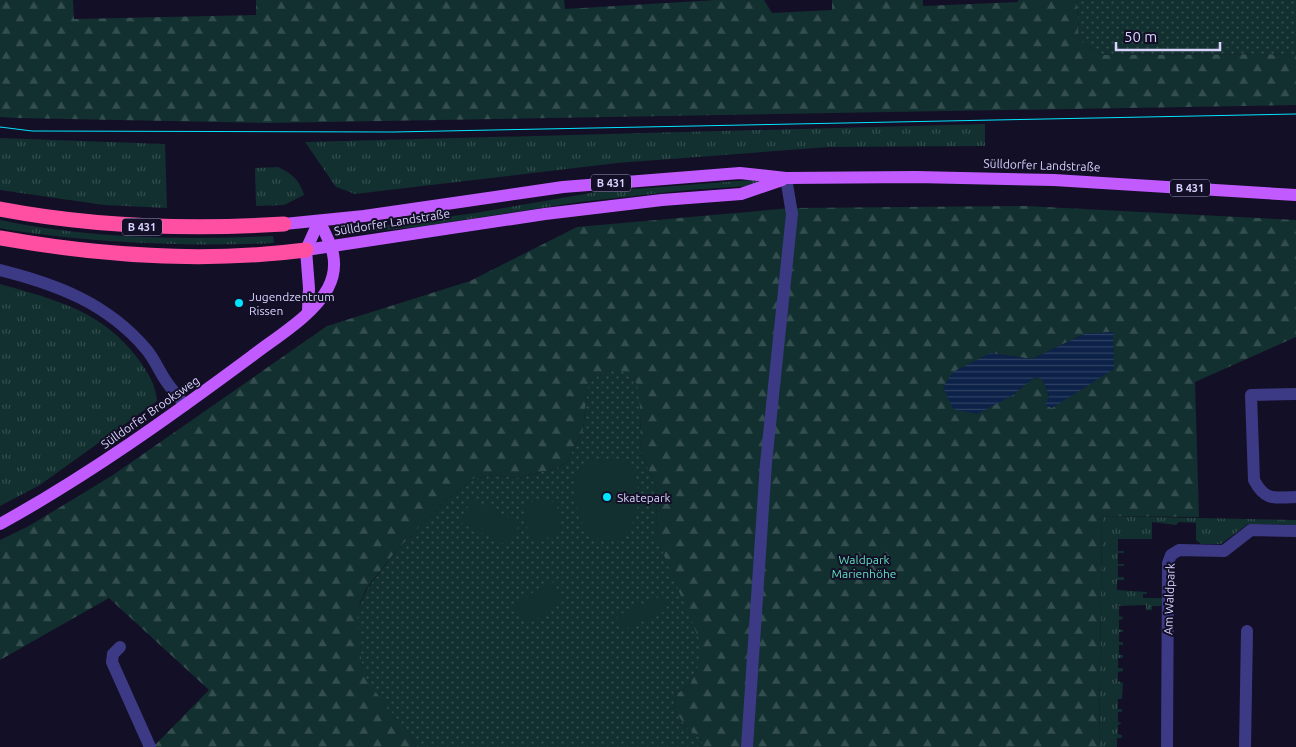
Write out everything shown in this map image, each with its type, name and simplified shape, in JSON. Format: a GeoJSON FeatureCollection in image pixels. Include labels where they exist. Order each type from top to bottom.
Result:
{"type":"FeatureCollection","features":[{"type":"Feature","properties":{"kind":"highway","name":"Sülldorfer Landstraße"},"geometry":{"type":"LineString","coordinates":[[0,210],[73,222],[151,228],[284,224]]}},
{"type":"Feature","properties":{"kind":"highway","name":"Sülldorfer Landstraße"},"geometry":{"type":"LineString","coordinates":[[0,238],[67,249],[168,256],[272,254],[306,250]]}},
{"type":"Feature","properties":{"kind":"main road","name":"Sülldorfer Landstraße"},"geometry":{"type":"LineString","coordinates":[[284,224],[319,221],[563,187],[740,173],[786,178],[916,177],[1054,180],[1296,195]]}},
{"type":"Feature","properties":{"kind":"main road","name":"Sülldorfer Landstraße"},"geometry":{"type":"LineString","coordinates":[[306,250],[545,214],[662,200],[741,194],[786,178]]}},
{"type":"Feature","properties":{"kind":"main road","name":"Sülldorfer Brooksweg"},"geometry":{"type":"LineString","coordinates":[[0,524],[54,494],[185,406],[308,311],[328,288],[333,271],[333,246],[319,221]]}},
{"type":"Feature","properties":{"kind":"main road"},"geometry":{"type":"LineString","coordinates":[[308,311],[310,288],[306,250],[319,221]]}},
{"type":"Feature","properties":{"kind":"street"},"geometry":{"type":"LineString","coordinates":[[747,747],[766,472],[792,214],[786,178]]}},
{"type":"Feature","properties":{"kind":"street"},"geometry":{"type":"LineString","coordinates":[[0,270],[43,282],[82,298],[116,318],[147,350],[185,406]]}},
{"type":"Feature","properties":{"kind":"street"},"geometry":{"type":"LineString","coordinates":[[1296,394],[1251,396],[1254,480],[1260,492],[1272,498],[1296,497]]}},
{"type":"Feature","properties":{"kind":"street","name":"Am Waldpark"},"geometry":{"type":"LineString","coordinates":[[1167,747],[1168,563],[1171,555],[1179,550],[1224,551],[1251,530],[1296,531]]}},
{"type":"Feature","properties":{"kind":"street"},"geometry":{"type":"LineString","coordinates":[[1245,747],[1247,631]]}},
{"type":"Feature","properties":{"kind":"street"},"geometry":{"type":"LineString","coordinates":[[120,647],[113,654],[112,662],[150,747]]}},
{"type":"Feature","properties":{"kind":"green space"},"geometry":{"type":"Polygon","coordinates":[[[0,0],[73,0],[74,19],[256,15],[256,0],[564,0],[565,9],[716,0],[764,0],[772,13],[832,10],[832,0],[923,0],[923,6],[1018,2],[1018,0],[1077,0],[1079,40],[1102,55],[1296,54],[1296,105],[268,123],[0,117],[0,0]]]}},
{"type":"Feature","properties":{"kind":"green space"},"geometry":{"type":"Polygon","coordinates":[[[1077,0],[1296,0],[1296,54],[1102,55],[1079,40],[1077,0]]]}},
{"type":"Feature","properties":{"kind":"green space"},"geometry":{"type":"Polygon","coordinates":[[[985,124],[985,146],[829,147],[617,163],[355,194],[336,187],[305,142],[985,124]]]}},
{"type":"Feature","properties":{"kind":"green space"},"geometry":{"type":"Polygon","coordinates":[[[0,138],[165,144],[167,208],[104,205],[0,190],[0,138]]]}},
{"type":"Feature","properties":{"kind":"green space"},"geometry":{"type":"Polygon","coordinates":[[[278,167],[294,178],[300,185],[304,195],[284,205],[256,206],[255,168],[278,167]]]}},
{"type":"Feature","properties":{"kind":"green space"},"geometry":{"type":"Polygon","coordinates":[[[765,179],[762,185],[688,190],[580,202],[423,226],[343,235],[346,231],[351,230],[475,213],[596,192],[765,179]]]}},
{"type":"Feature","properties":{"kind":"green space","name":"Waldpark Marienhöhe"},"geometry":{"type":"Polygon","coordinates":[[[1026,206],[1296,220],[1296,337],[1195,382],[1199,517],[1102,516],[1099,747],[702,747],[702,740],[686,727],[675,711],[674,703],[678,693],[690,684],[698,667],[687,616],[656,536],[657,491],[643,457],[640,440],[641,414],[588,385],[583,430],[567,462],[557,468],[519,478],[494,475],[472,479],[441,505],[396,551],[366,589],[357,611],[393,713],[412,737],[416,747],[153,747],[209,690],[109,598],[0,660],[0,540],[29,526],[113,475],[327,326],[470,281],[577,227],[791,208],[1026,206]],[[1113,332],[1084,334],[1032,359],[990,353],[1010,397],[1035,377],[1043,380],[1049,397],[1113,332]]]}},
{"type":"Feature","properties":{"kind":"green space"},"geometry":{"type":"Polygon","coordinates":[[[0,220],[68,231],[136,237],[205,238],[273,236],[274,243],[175,244],[109,241],[10,230],[0,228],[0,220]]]}},
{"type":"Feature","properties":{"kind":"green space"},"geometry":{"type":"Polygon","coordinates":[[[0,284],[77,309],[110,329],[139,360],[153,384],[157,401],[40,485],[0,506],[0,284]]]}},
{"type":"Feature","properties":{"kind":"green space"},"geometry":{"type":"Polygon","coordinates":[[[611,370],[628,373],[637,384],[641,414],[640,440],[643,457],[657,491],[656,536],[701,644],[698,667],[690,684],[678,693],[674,703],[675,711],[686,727],[702,740],[702,747],[416,747],[412,737],[365,679],[360,651],[357,611],[367,589],[396,551],[441,505],[472,479],[494,475],[519,478],[557,468],[567,462],[583,430],[588,385],[599,375],[611,370]]]}},
{"type":"Feature","properties":{"kind":"green space","name":"Skatepark"},"geometry":{"type":"Polygon","coordinates":[[[619,460],[629,464],[634,473],[638,492],[637,511],[634,521],[624,538],[609,541],[598,538],[588,532],[582,522],[577,510],[575,484],[577,471],[590,461],[619,460]]]}},
{"type":"Feature","properties":{"kind":"green space"},"geometry":{"type":"Polygon","coordinates":[[[472,499],[520,523],[508,546],[460,522],[472,499]]]}},
{"type":"Feature","properties":{"kind":"green space"},"geometry":{"type":"Polygon","coordinates":[[[540,499],[557,503],[561,536],[529,540],[524,505],[540,499]]]}},
{"type":"Feature","properties":{"kind":"green space"},"geometry":{"type":"Polygon","coordinates":[[[1102,516],[1296,520],[1296,525],[1248,524],[1221,544],[1201,544],[1196,540],[1196,523],[1179,522],[1176,525],[1152,522],[1152,539],[1118,539],[1118,551],[1124,551],[1124,553],[1118,553],[1118,564],[1124,564],[1124,566],[1118,566],[1118,577],[1124,577],[1124,580],[1117,580],[1117,590],[1147,592],[1147,594],[1143,594],[1143,598],[1163,598],[1161,606],[1152,606],[1152,610],[1146,610],[1146,605],[1119,606],[1119,616],[1123,617],[1123,619],[1119,620],[1119,629],[1123,630],[1123,632],[1119,632],[1119,642],[1123,642],[1123,645],[1119,645],[1119,655],[1123,655],[1123,658],[1118,658],[1118,668],[1123,668],[1123,671],[1118,672],[1118,681],[1123,683],[1122,699],[1118,699],[1118,709],[1122,709],[1122,712],[1118,712],[1118,722],[1122,723],[1118,725],[1118,734],[1122,735],[1122,738],[1117,738],[1117,747],[1099,747],[1102,516]]]}},
{"type":"Feature","properties":{"kind":"green space"},"geometry":{"type":"Polygon","coordinates":[[[551,580],[565,599],[528,625],[514,606],[551,580]]]}},
{"type":"Feature","properties":{"kind":"green space"},"geometry":{"type":"Polygon","coordinates":[[[661,596],[668,610],[623,630],[616,616],[661,596]]]}},
{"type":"Feature","properties":{"kind":"water"},"geometry":{"type":"Polygon","coordinates":[[[1113,332],[1114,369],[1052,408],[1045,405],[1049,397],[1043,380],[1035,377],[1010,397],[977,414],[953,409],[943,387],[953,372],[990,353],[1032,359],[1084,334],[1113,332]]]}},
{"type":"Feature","properties":{"kind":"tram line"},"geometry":{"type":"LineString","coordinates":[[0,127],[32,131],[393,132],[1296,114]]}},
{"type":"Feature","properties":{"kind":"place","name":"Jugendzentrum Rissen"},"geometry":{"type":"Point","coordinates":[239,303]}},
{"type":"Feature","properties":{"kind":"place","name":"Skatepark"},"geometry":{"type":"Point","coordinates":[607,497]}}]}
